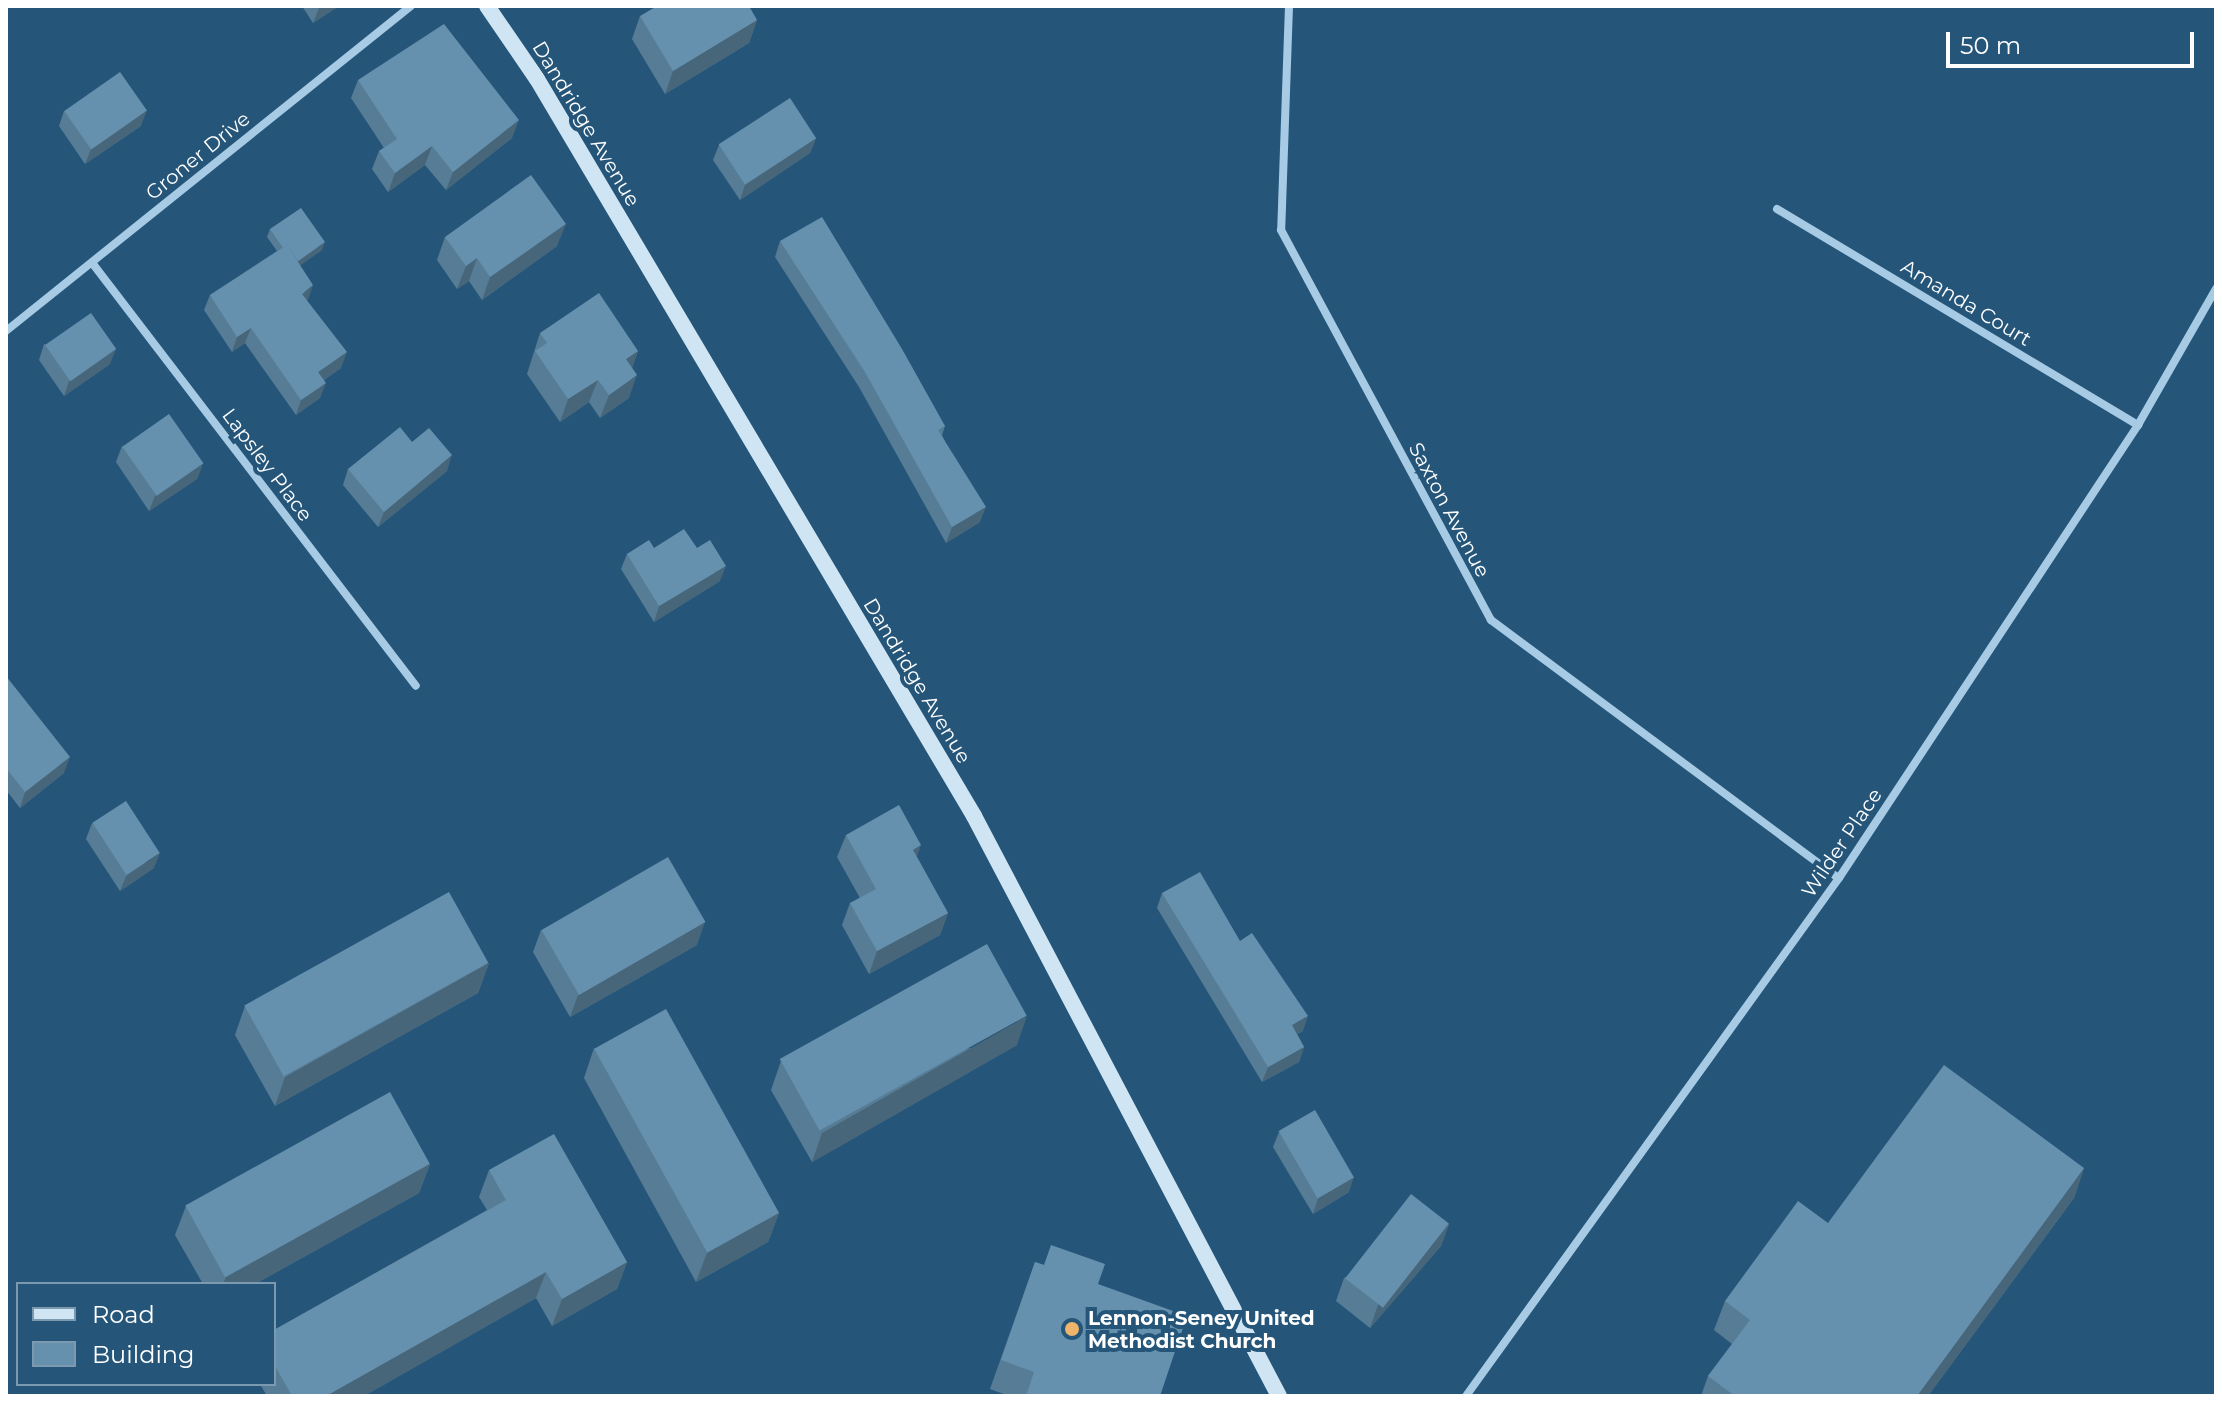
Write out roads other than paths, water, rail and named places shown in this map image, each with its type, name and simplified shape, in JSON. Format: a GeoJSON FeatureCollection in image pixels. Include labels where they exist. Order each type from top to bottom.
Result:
{"type":"FeatureCollection","features":[{"type":"Feature","properties":{"kind":"street","name":"Groner Drive"},"geometry":{"type":"LineString","coordinates":[[6,331],[411,6]]}},
{"type":"Feature","properties":{"kind":"street","name":"Dandridge Avenue"},"geometry":{"type":"LineString","coordinates":[[487,6],[545,92],[974,816],[1279,1396]]}},
{"type":"Feature","properties":{"kind":"street","name":"Saxton Avenue"},"geometry":{"type":"LineString","coordinates":[[1289,6],[1281,230],[1491,620],[1839,878]]}},
{"type":"Feature","properties":{"kind":"street","name":"Amanda Court"},"geometry":{"type":"LineString","coordinates":[[1777,209],[2138,425]]}},
{"type":"Feature","properties":{"kind":"street","name":"Lapsley Place"},"geometry":{"type":"LineString","coordinates":[[93,264],[416,686]]}},
{"type":"Feature","properties":{"kind":"street","name":"Wilder Place"},"geometry":{"type":"LineString","coordinates":[[1466,1396],[1839,878],[2138,425],[2216,289]]}},
{"type":"Feature","properties":{"kind":"place","name":"Lennon-Seney United Methodist Church"},"geometry":{"type":"Point","coordinates":[1072,1329]}}]}
